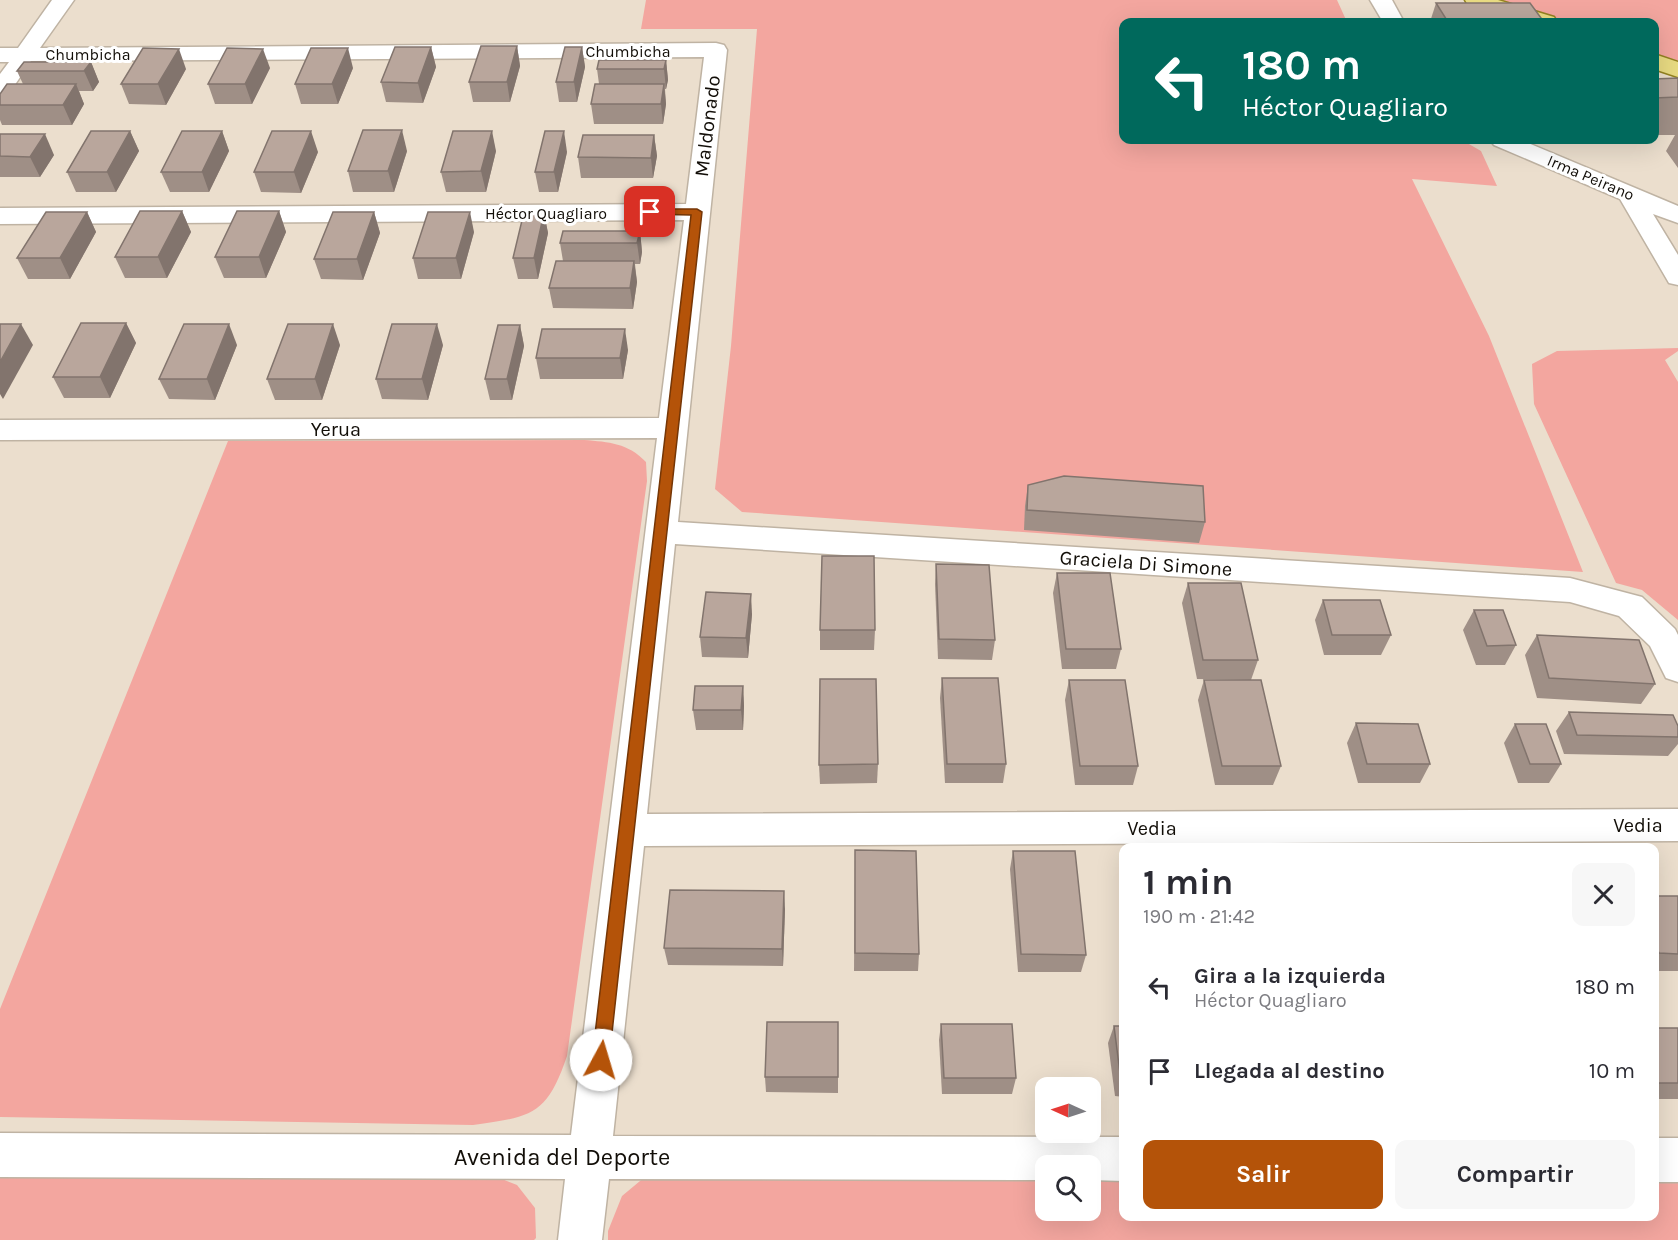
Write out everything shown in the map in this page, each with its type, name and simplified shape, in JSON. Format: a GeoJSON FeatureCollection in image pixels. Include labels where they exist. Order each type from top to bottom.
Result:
{"type":"FeatureCollection","features":[{"type":"Feature","properties":{"kind":"main road"},"geometry":{"type":"LineString","coordinates":[[1476,0],[1533,18]]}},
{"type":"Feature","properties":{"kind":"main road"},"geometry":{"type":"LineString","coordinates":[[1659,63],[1678,70]]}},
{"type":"Feature","properties":{"kind":"street"},"geometry":{"type":"LineString","coordinates":[[0,90],[63,0]]}},
{"type":"Feature","properties":{"kind":"street"},"geometry":{"type":"LineString","coordinates":[[1382,0],[1391,18]]}},
{"type":"Feature","properties":{"kind":"street","name":"Chumbicha"},"geometry":{"type":"LineString","coordinates":[[0,55],[716,50]]}},
{"type":"Feature","properties":{"kind":"street","name":"Maldonado"},"geometry":{"type":"LineString","coordinates":[[580,1240],[716,50]]}},
{"type":"Feature","properties":{"kind":"street","name":"Irma Peirano"},"geometry":{"type":"LineString","coordinates":[[1512,144],[1678,215]]}},
{"type":"Feature","properties":{"kind":"street"},"geometry":{"type":"LineString","coordinates":[[1628,192],[1678,278]]}},
{"type":"Feature","properties":{"kind":"street","name":"Héctor Quagliaro"},"geometry":{"type":"LineString","coordinates":[[0,216],[697,212]]}},
{"type":"Feature","properties":{"kind":"street","name":"Yerua"},"geometry":{"type":"LineString","coordinates":[[0,430],[673,428]]}},
{"type":"Feature","properties":{"kind":"street","name":"Graciela Di Simone"},"geometry":{"type":"LineString","coordinates":[[661,532],[1570,590],[1630,606],[1663,638],[1678,669]]}},
{"type":"Feature","properties":{"kind":"street","name":"Vedia"},"geometry":{"type":"LineString","coordinates":[[627,830],[1678,825]]}},
{"type":"Feature","properties":{"kind":"street","name":"Avenida del Deporte"},"geometry":{"type":"LineString","coordinates":[[0,1155],[1119,1159]]}},
{"type":"Feature","properties":{"kind":"street"},"geometry":{"type":"LineString","coordinates":[[1659,1160],[1678,1160]]}},
{"type":"Feature","properties":{"kind":"shaded area"},"geometry":{"type":"Polygon","coordinates":[[[646,0],[1337,0],[1345,18],[1119,18],[1119,144],[1469,144],[1481,151],[1497,186],[1412,179],[1489,336],[1583,572],[742,512],[715,489],[731,346],[757,29],[641,29],[646,0]]]}},
{"type":"Feature","properties":{"kind":"shaded area"},"geometry":{"type":"Polygon","coordinates":[[[1476,0],[1678,0],[1678,70],[1659,63],[1659,18],[1533,18],[1476,0]]]}},
{"type":"Feature","properties":{"kind":"shaded area"},"geometry":{"type":"Polygon","coordinates":[[[1678,348],[1678,351],[1665,360],[1678,382],[1678,620],[1642,590],[1616,583],[1534,404],[1532,364],[1557,351],[1678,348]]]}},
{"type":"Feature","properties":{"kind":"shaded area"},"geometry":{"type":"Polygon","coordinates":[[[584,440],[610,443],[632,451],[646,462],[647,481],[567,1056],[560,1076],[544,1102],[535,1110],[523,1115],[473,1125],[0,1117],[0,1009],[228,441],[584,440]]]}},
{"type":"Feature","properties":{"kind":"shaded area"},"geometry":{"type":"Polygon","coordinates":[[[0,1172],[492,1175],[517,1185],[535,1208],[536,1238],[534,1240],[0,1240],[0,1172]]]}},
{"type":"Feature","properties":{"kind":"shaded area"},"geometry":{"type":"Polygon","coordinates":[[[1035,1175],[1035,1221],[1101,1221],[1101,1175],[1119,1176],[1119,1221],[1659,1221],[1659,1178],[1678,1178],[1678,1240],[608,1240],[608,1231],[622,1196],[646,1176],[1035,1175]]]}},
{"type":"Feature","properties":{"kind":"building"},"geometry":{"type":"Polygon","coordinates":[[[1436,3],[1530,3],[1541,18],[1445,18],[1436,3]]]}},
{"type":"Feature","properties":{"kind":"building"},"geometry":{"type":"Polygon","coordinates":[[[481,46],[517,46],[507,82],[469,82],[481,46]]]}},
{"type":"Feature","properties":{"kind":"building"},"geometry":{"type":"Polygon","coordinates":[[[395,47],[431,47],[418,83],[381,82],[395,47]]]}},
{"type":"Feature","properties":{"kind":"building"},"geometry":{"type":"Polygon","coordinates":[[[565,47],[582,47],[574,82],[556,82],[565,47]]]}},
{"type":"Feature","properties":{"kind":"building"},"geometry":{"type":"Polygon","coordinates":[[[143,48],[179,49],[158,84],[121,84],[143,48]]]}},
{"type":"Feature","properties":{"kind":"building"},"geometry":{"type":"Polygon","coordinates":[[[227,48],[263,49],[245,84],[208,84],[227,48]]]}},
{"type":"Feature","properties":{"kind":"building"},"geometry":{"type":"Polygon","coordinates":[[[311,48],[348,48],[332,84],[295,84],[311,48]]]}},
{"type":"Feature","properties":{"kind":"building"},"geometry":{"type":"Polygon","coordinates":[[[599,60],[666,60],[664,69],[597,69],[599,60]]]}},
{"type":"Feature","properties":{"kind":"building"},"geometry":{"type":"Polygon","coordinates":[[[24,62],[91,62],[84,71],[17,71],[24,62]]]}},
{"type":"Feature","properties":{"kind":"building"},"geometry":{"type":"Polygon","coordinates":[[[1678,78],[1678,97],[1659,98],[1659,79],[1678,78]]]}},
{"type":"Feature","properties":{"kind":"building"},"geometry":{"type":"Polygon","coordinates":[[[7,84],[76,84],[63,105],[0,105],[0,94],[7,84]]]}},
{"type":"Feature","properties":{"kind":"building"},"geometry":{"type":"Polygon","coordinates":[[[595,84],[664,84],[661,104],[591,104],[595,84]]]}},
{"type":"Feature","properties":{"kind":"building"},"geometry":{"type":"Polygon","coordinates":[[[363,130],[402,130],[388,171],[348,171],[363,130]]]}},
{"type":"Feature","properties":{"kind":"building"},"geometry":{"type":"Polygon","coordinates":[[[91,131],[130,131],[107,172],[67,172],[91,131]]]}},
{"type":"Feature","properties":{"kind":"building"},"geometry":{"type":"Polygon","coordinates":[[[182,131],[222,131],[202,172],[161,172],[182,131]]]}},
{"type":"Feature","properties":{"kind":"building"},"geometry":{"type":"Polygon","coordinates":[[[272,131],[311,131],[294,172],[254,172],[272,131]]]}},
{"type":"Feature","properties":{"kind":"building"},"geometry":{"type":"Polygon","coordinates":[[[453,131],[492,131],[481,171],[441,172],[453,131]]]}},
{"type":"Feature","properties":{"kind":"building"},"geometry":{"type":"Polygon","coordinates":[[[545,131],[564,131],[554,172],[535,172],[545,131]]]}},
{"type":"Feature","properties":{"kind":"building"},"geometry":{"type":"Polygon","coordinates":[[[0,134],[45,134],[30,157],[0,156],[0,134]]]}},
{"type":"Feature","properties":{"kind":"building"},"geometry":{"type":"Polygon","coordinates":[[[583,135],[654,135],[651,158],[578,157],[583,135]]]}},
{"type":"Feature","properties":{"kind":"building"},"geometry":{"type":"Polygon","coordinates":[[[140,211],[182,211],[158,257],[115,257],[140,211]]]}},
{"type":"Feature","properties":{"kind":"building"},"geometry":{"type":"Polygon","coordinates":[[[237,211],[279,211],[259,257],[215,257],[237,211]]]}},
{"type":"Feature","properties":{"kind":"building"},"geometry":{"type":"Polygon","coordinates":[[[46,212],[87,212],[60,258],[17,258],[46,212]]]}},
{"type":"Feature","properties":{"kind":"building"},"geometry":{"type":"Polygon","coordinates":[[[333,212],[374,212],[357,259],[314,259],[333,212]]]}},
{"type":"Feature","properties":{"kind":"building"},"geometry":{"type":"Polygon","coordinates":[[[428,212],[470,212],[456,258],[413,258],[428,212]]]}},
{"type":"Feature","properties":{"kind":"building"},"geometry":{"type":"Polygon","coordinates":[[[524,212],[544,213],[534,258],[513,258],[524,212]]]}},
{"type":"Feature","properties":{"kind":"building"},"geometry":{"type":"Polygon","coordinates":[[[563,231],[640,231],[637,243],[560,243],[563,231]]]}},
{"type":"Feature","properties":{"kind":"building"},"geometry":{"type":"Polygon","coordinates":[[[556,261],[634,261],[630,288],[549,288],[556,261]]]}},
{"type":"Feature","properties":{"kind":"building"},"geometry":{"type":"Polygon","coordinates":[[[81,323],[126,323],[100,377],[53,377],[81,323]]]}},
{"type":"Feature","properties":{"kind":"building"},"geometry":{"type":"Polygon","coordinates":[[[0,324],[21,324],[0,362],[0,324]]]}},
{"type":"Feature","properties":{"kind":"building"},"geometry":{"type":"Polygon","coordinates":[[[184,324],[229,324],[207,379],[159,379],[184,324]]]}},
{"type":"Feature","properties":{"kind":"building"},"geometry":{"type":"Polygon","coordinates":[[[288,324],[333,324],[315,379],[267,379],[288,324]]]}},
{"type":"Feature","properties":{"kind":"building"},"geometry":{"type":"Polygon","coordinates":[[[392,324],[437,324],[422,379],[376,379],[392,324]]]}},
{"type":"Feature","properties":{"kind":"building"},"geometry":{"type":"Polygon","coordinates":[[[498,325],[520,325],[507,379],[485,379],[498,325]]]}},
{"type":"Feature","properties":{"kind":"building"},"geometry":{"type":"Polygon","coordinates":[[[542,329],[625,329],[620,358],[536,358],[542,329]]]}},
{"type":"Feature","properties":{"kind":"building"},"geometry":{"type":"Polygon","coordinates":[[[1064,476],[1203,486],[1205,522],[1027,510],[1028,485],[1064,476]]]}},
{"type":"Feature","properties":{"kind":"building"},"geometry":{"type":"Polygon","coordinates":[[[822,556],[874,556],[875,630],[820,630],[822,556]]]}},
{"type":"Feature","properties":{"kind":"building"},"geometry":{"type":"Polygon","coordinates":[[[936,564],[989,565],[995,640],[939,639],[936,564]]]}},
{"type":"Feature","properties":{"kind":"building"},"geometry":{"type":"Polygon","coordinates":[[[1057,573],[1110,573],[1121,649],[1066,649],[1057,573]]]}},
{"type":"Feature","properties":{"kind":"building"},"geometry":{"type":"Polygon","coordinates":[[[1188,583],[1241,583],[1258,660],[1203,660],[1188,583]]]}},
{"type":"Feature","properties":{"kind":"building"},"geometry":{"type":"Polygon","coordinates":[[[706,592],[751,594],[746,638],[700,637],[706,592]]]}},
{"type":"Feature","properties":{"kind":"building"},"geometry":{"type":"Polygon","coordinates":[[[1323,600],[1380,600],[1391,635],[1332,635],[1323,600]]]}},
{"type":"Feature","properties":{"kind":"building"},"geometry":{"type":"Polygon","coordinates":[[[1474,610],[1503,610],[1516,645],[1487,646],[1474,610]]]}},
{"type":"Feature","properties":{"kind":"building"},"geometry":{"type":"Polygon","coordinates":[[[1537,635],[1639,640],[1655,684],[1549,678],[1537,635]]]}},
{"type":"Feature","properties":{"kind":"building"},"geometry":{"type":"Polygon","coordinates":[[[942,678],[998,678],[1006,764],[947,764],[942,678]]]}},
{"type":"Feature","properties":{"kind":"building"},"geometry":{"type":"Polygon","coordinates":[[[820,679],[876,679],[878,764],[819,765],[820,679]]]}},
{"type":"Feature","properties":{"kind":"building"},"geometry":{"type":"Polygon","coordinates":[[[1069,680],[1125,680],[1138,766],[1080,766],[1069,680]]]}},
{"type":"Feature","properties":{"kind":"building"},"geometry":{"type":"Polygon","coordinates":[[[1204,680],[1261,680],[1281,766],[1222,766],[1204,680]]]}},
{"type":"Feature","properties":{"kind":"building"},"geometry":{"type":"Polygon","coordinates":[[[695,686],[743,686],[741,710],[693,710],[695,686]]]}},
{"type":"Feature","properties":{"kind":"building"},"geometry":{"type":"Polygon","coordinates":[[[1569,712],[1673,715],[1678,726],[1678,737],[1577,735],[1569,712]]]}},
{"type":"Feature","properties":{"kind":"building"},"geometry":{"type":"Polygon","coordinates":[[[1356,723],[1418,724],[1430,764],[1367,764],[1356,723]]]}},
{"type":"Feature","properties":{"kind":"building"},"geometry":{"type":"Polygon","coordinates":[[[1515,724],[1546,724],[1561,764],[1530,764],[1515,724]]]}},
{"type":"Feature","properties":{"kind":"building"},"geometry":{"type":"Polygon","coordinates":[[[855,850],[916,851],[919,954],[855,953],[855,850]]]}},
{"type":"Feature","properties":{"kind":"building"},"geometry":{"type":"Polygon","coordinates":[[[1013,851],[1075,851],[1086,955],[1021,954],[1013,851]]]}},
{"type":"Feature","properties":{"kind":"building"},"geometry":{"type":"Polygon","coordinates":[[[670,890],[784,891],[782,949],[664,948],[670,890]]]}},
{"type":"Feature","properties":{"kind":"building"},"geometry":{"type":"Polygon","coordinates":[[[1659,896],[1678,896],[1678,954],[1659,953],[1659,896]]]}},
{"type":"Feature","properties":{"kind":"building"},"geometry":{"type":"Polygon","coordinates":[[[767,1022],[838,1022],[838,1077],[765,1077],[767,1022]]]}},
{"type":"Feature","properties":{"kind":"building"},"geometry":{"type":"Polygon","coordinates":[[[941,1024],[1012,1024],[1016,1078],[944,1078],[941,1024]]]}},
{"type":"Feature","properties":{"kind":"building"},"geometry":{"type":"Polygon","coordinates":[[[1114,1026],[1119,1026],[1119,1065],[1114,1026]]]}},
{"type":"Feature","properties":{"kind":"building"},"geometry":{"type":"Polygon","coordinates":[[[1659,1028],[1678,1028],[1678,1083],[1659,1083],[1659,1028]]]}},
{"type":"Feature","properties":{"kind":"route"},"geometry":{"type":"LineString","coordinates":[[601,1060],[697,212],[650,212]]}}]}
